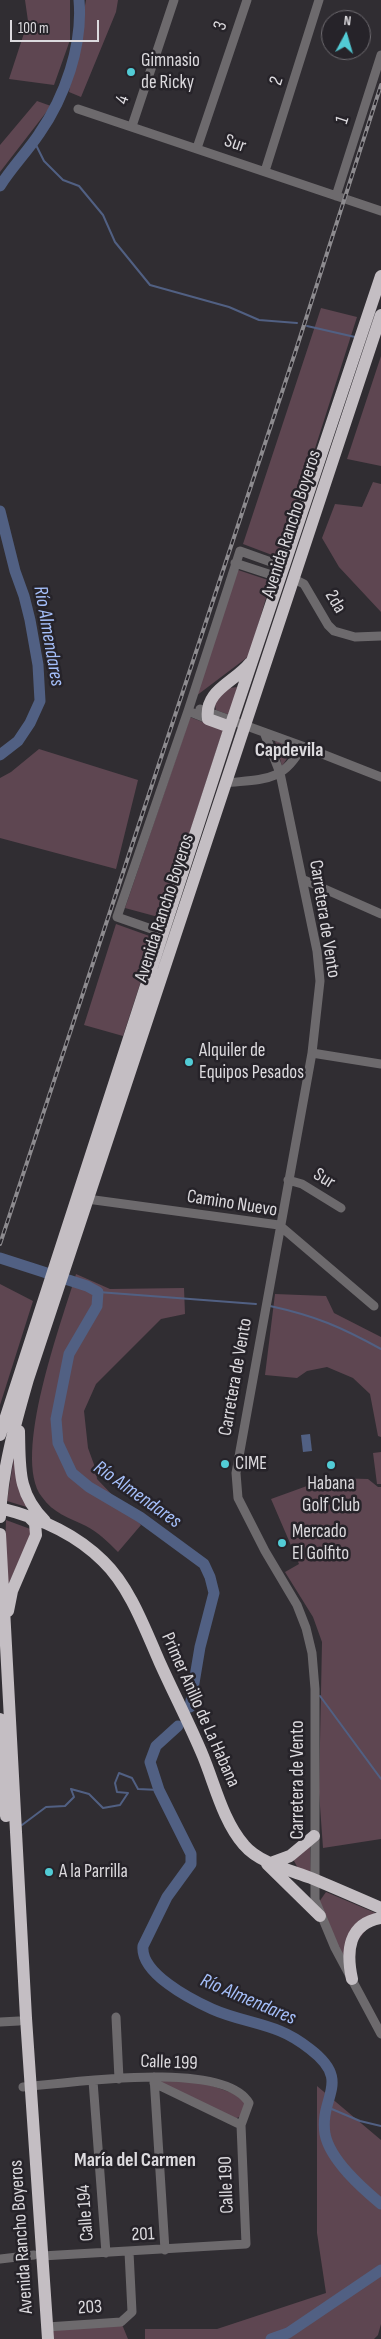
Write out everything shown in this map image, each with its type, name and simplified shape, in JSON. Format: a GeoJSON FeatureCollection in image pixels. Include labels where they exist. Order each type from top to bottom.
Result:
{"type":"FeatureCollection","features":[{"type":"Feature","properties":{"kind":"highway","name":"Avenida Rancho Boyeros"},"geometry":{"type":"LineString","coordinates":[[0,1435],[14,1408],[164,933],[368,333],[381,276]]}},
{"type":"Feature","properties":{"kind":"highway","name":"Avenida Rancho Boyeros"},"geometry":{"type":"LineString","coordinates":[[368,333],[381,315]]}},
{"type":"Feature","properties":{"kind":"highway","name":"Avenida Rancho Boyeros"},"geometry":{"type":"LineString","coordinates":[[68,1241],[87,1198],[225,783],[236,724],[254,657],[286,574]]}},
{"type":"Feature","properties":{"kind":"highway"},"geometry":{"type":"LineString","coordinates":[[236,724],[205,711],[212,696],[243,671],[254,657]]}},
{"type":"Feature","properties":{"kind":"highway","name":"Avenida Rancho Boyeros"},"geometry":{"type":"LineString","coordinates":[[0,1517],[14,1408]]}},
{"type":"Feature","properties":{"kind":"highway"},"geometry":{"type":"LineString","coordinates":[[0,1424],[14,1408]]}},
{"type":"Feature","properties":{"kind":"highway"},"geometry":{"type":"LineString","coordinates":[[14,1408],[21,1482],[28,1499],[48,1525]]}},
{"type":"Feature","properties":{"kind":"highway","name":"Primer Anillo de La Habana"},"geometry":{"type":"LineString","coordinates":[[0,1508],[29,1517],[62,1532],[96,1554],[119,1580],[152,1645],[202,1755],[234,1832],[244,1846],[271,1862],[381,1908]]}},
{"type":"Feature","properties":{"kind":"highway"},"geometry":{"type":"LineString","coordinates":[[5,1641],[12,1591],[31,1548],[37,1529],[35,1523],[29,1517]]}},
{"type":"Feature","properties":{"kind":"highway"},"geometry":{"type":"LineString","coordinates":[[31,1548],[45,1534],[62,1532]]}},
{"type":"Feature","properties":{"kind":"highway","name":"Avenida Rancho Boyeros"},"geometry":{"type":"LineString","coordinates":[[0,1534],[27,2086],[38,2256],[40,2339]]}},
{"type":"Feature","properties":{"kind":"highway","name":"Avenida Rancho Boyeros"},"geometry":{"type":"LineString","coordinates":[[0,1719],[19,2021],[27,2086]]}},
{"type":"Feature","properties":{"kind":"highway"},"geometry":{"type":"LineString","coordinates":[[271,1862],[290,1856],[314,1836]]}},
{"type":"Feature","properties":{"kind":"highway"},"geometry":{"type":"LineString","coordinates":[[258,1856],[320,1916]]}},
{"type":"Feature","properties":{"kind":"highway"},"geometry":{"type":"LineString","coordinates":[[352,1979],[349,1965],[352,1940],[361,1926],[381,1918]]}},
{"type":"Feature","properties":{"kind":"highway","name":"Avenida Rancho Boyeros"},"geometry":{"type":"LineString","coordinates":[[38,2256],[47,2333]]}},
{"type":"Feature","properties":{"kind":"street","name":"4"},"geometry":{"type":"LineString","coordinates":[[132,126],[174,0]]}},
{"type":"Feature","properties":{"kind":"street","name":"3"},"geometry":{"type":"LineString","coordinates":[[197,148],[247,0]]}},
{"type":"Feature","properties":{"kind":"street","name":"2"},"geometry":{"type":"LineString","coordinates":[[266,171],[318,0]]}},
{"type":"Feature","properties":{"kind":"street","name":"1"},"geometry":{"type":"LineString","coordinates":[[336,196],[381,55]]}},
{"type":"Feature","properties":{"kind":"street","name":"Sur"},"geometry":{"type":"LineString","coordinates":[[78,109],[381,211]]}},
{"type":"Feature","properties":{"kind":"street"},"geometry":{"type":"LineString","coordinates":[[164,933],[117,917],[188,712],[235,563],[240,551],[286,574]]}},
{"type":"Feature","properties":{"kind":"street"},"geometry":{"type":"LineString","coordinates":[[235,563],[286,574]]}},
{"type":"Feature","properties":{"kind":"street","name":"2da"},"geometry":{"type":"LineString","coordinates":[[286,574],[304,584],[328,625],[334,631],[356,637],[381,636]]}},
{"type":"Feature","properties":{"kind":"street"},"geometry":{"type":"LineString","coordinates":[[188,712],[205,711]]}},
{"type":"Feature","properties":{"kind":"street"},"geometry":{"type":"LineString","coordinates":[[236,724],[264,732],[381,777]]}},
{"type":"Feature","properties":{"kind":"street","name":"Carretera de Vento"},"geometry":{"type":"LineString","coordinates":[[264,732],[280,774],[317,951],[320,981],[312,1053],[236,1473],[236,1487],[241,1505],[297,1605],[306,1628],[312,1653],[315,1689],[313,1879],[315,1900],[320,1916],[381,2034]]}},
{"type":"Feature","properties":{"kind":"street"},"geometry":{"type":"LineString","coordinates":[[225,783],[280,774],[294,762],[302,746]]}},
{"type":"Feature","properties":{"kind":"street"},"geometry":{"type":"LineString","coordinates":[[302,880],[381,914]]}},
{"type":"Feature","properties":{"kind":"street"},"geometry":{"type":"LineString","coordinates":[[312,1053],[381,1064]]}},
{"type":"Feature","properties":{"kind":"street","name":"Sur"},"geometry":{"type":"LineString","coordinates":[[288,1180],[302,1184],[341,1208]]}},
{"type":"Feature","properties":{"kind":"street","name":"Camino Nuevo"},"geometry":{"type":"LineString","coordinates":[[87,1198],[280,1226],[374,1306]]}},
{"type":"Feature","properties":{"kind":"street"},"geometry":{"type":"LineString","coordinates":[[116,2018],[119,2079]]}},
{"type":"Feature","properties":{"kind":"street"},"geometry":{"type":"LineString","coordinates":[[0,2022],[19,2021]]}},
{"type":"Feature","properties":{"kind":"street","name":"Calle 199"},"geometry":{"type":"LineString","coordinates":[[27,2086],[119,2079],[194,2078],[222,2085],[241,2093],[249,2104],[241,2125],[154,2080]]}},
{"type":"Feature","properties":{"kind":"street"},"geometry":{"type":"LineString","coordinates":[[154,2080],[165,2250]]}},
{"type":"Feature","properties":{"kind":"street","name":"Calle 194"},"geometry":{"type":"LineString","coordinates":[[93,2081],[106,2253]]}},
{"type":"Feature","properties":{"kind":"street","name":"Calle 190"},"geometry":{"type":"LineString","coordinates":[[241,2125],[246,2244]]}},
{"type":"Feature","properties":{"kind":"street","name":"201"},"geometry":{"type":"LineString","coordinates":[[0,2259],[246,2244]]}},
{"type":"Feature","properties":{"kind":"street","name":"203"},"geometry":{"type":"LineString","coordinates":[[47,2333],[121,2322],[132,2312],[129,2252]]}},
{"type":"Feature","properties":{"kind":"shaded area"},"geometry":{"type":"Polygon","coordinates":[[[25,0],[70,0],[70,40],[54,85],[9,79],[28,21],[25,0]]]}},
{"type":"Feature","properties":{"kind":"shaded area"},"geometry":{"type":"Polygon","coordinates":[[[86,0],[118,0],[116,12],[81,97],[69,92],[86,0]]]}},
{"type":"Feature","properties":{"kind":"shaded area"},"geometry":{"type":"Polygon","coordinates":[[[37,101],[51,106],[0,172],[0,145],[37,101]]]}},
{"type":"Feature","properties":{"kind":"shaded area"},"geometry":{"type":"Polygon","coordinates":[[[321,308],[357,317],[280,558],[243,544],[321,308]]]}},
{"type":"Feature","properties":{"kind":"shaded area"},"geometry":{"type":"Polygon","coordinates":[[[381,356],[381,466],[347,459],[381,356]]]}},
{"type":"Feature","properties":{"kind":"shaded area"},"geometry":{"type":"Polygon","coordinates":[[[373,482],[381,484],[381,612],[339,567],[322,538],[335,504],[362,507],[373,482]]]}},
{"type":"Feature","properties":{"kind":"shaded area"},"geometry":{"type":"Polygon","coordinates":[[[235,569],[271,581],[249,656],[196,696],[235,569]]]}},
{"type":"Feature","properties":{"kind":"shaded area"},"geometry":{"type":"Polygon","coordinates":[[[237,687],[231,713],[227,714],[216,710],[214,701],[230,688],[237,687]]]}},
{"type":"Feature","properties":{"kind":"shaded area"},"geometry":{"type":"Polygon","coordinates":[[[190,717],[223,730],[162,918],[125,908],[190,717]]]}},
{"type":"Feature","properties":{"kind":"shaded area"},"geometry":{"type":"Polygon","coordinates":[[[275,741],[295,747],[282,766],[275,741]]]}},
{"type":"Feature","properties":{"kind":"shaded area"},"geometry":{"type":"Polygon","coordinates":[[[39,749],[138,780],[116,869],[0,838],[0,778],[11,772],[39,749]]]}},
{"type":"Feature","properties":{"kind":"shaded area"},"geometry":{"type":"Polygon","coordinates":[[[116,924],[155,938],[123,1036],[84,1025],[116,924]]]}},
{"type":"Feature","properties":{"kind":"shaded area"},"geometry":{"type":"Polygon","coordinates":[[[76,1274],[110,1289],[184,1288],[185,1314],[161,1319],[96,1384],[84,1411],[88,1448],[96,1470],[97,1479],[141,1525],[118,1552],[95,1531],[62,1515],[46,1503],[34,1478],[32,1452],[35,1421],[51,1355],[76,1274]]]}},
{"type":"Feature","properties":{"kind":"shaded area"},"geometry":{"type":"Polygon","coordinates":[[[0,1284],[33,1301],[0,1405],[0,1284]]]}},
{"type":"Feature","properties":{"kind":"shaded area"},"geometry":{"type":"Polygon","coordinates":[[[275,1294],[326,1296],[334,1313],[381,1337],[381,1437],[378,1436],[370,1394],[353,1378],[327,1367],[307,1371],[297,1378],[265,1375],[275,1294]]]}},
{"type":"Feature","properties":{"kind":"shaded area"},"geometry":{"type":"Polygon","coordinates":[[[17,1438],[30,1508],[7,1501],[17,1438]]]}},
{"type":"Feature","properties":{"kind":"shaded area"},"geometry":{"type":"Polygon","coordinates":[[[381,1452],[381,1484],[377,1484],[373,1453],[381,1452]]]}},
{"type":"Feature","properties":{"kind":"shaded area"},"geometry":{"type":"Polygon","coordinates":[[[329,1478],[368,1479],[378,1487],[381,1487],[381,1839],[323,1848],[319,1792],[322,1642],[313,1617],[285,1572],[299,1564],[271,1499],[329,1478]]]}},
{"type":"Feature","properties":{"kind":"shaded area"},"geometry":{"type":"Polygon","coordinates":[[[6,1520],[33,1530],[8,1585],[5,1551],[6,1520]]]}},
{"type":"Feature","properties":{"kind":"shaded area"},"geometry":{"type":"Polygon","coordinates":[[[310,1845],[311,1874],[299,1870],[294,1861],[295,1856],[310,1845]]]}},
{"type":"Feature","properties":{"kind":"shaded area"},"geometry":{"type":"Polygon","coordinates":[[[326,1892],[378,1914],[343,1960],[319,1902],[326,1892]]]}},
{"type":"Feature","properties":{"kind":"shaded area"},"geometry":{"type":"Polygon","coordinates":[[[162,2080],[198,2081],[241,2096],[245,2105],[241,2116],[235,2119],[161,2083],[162,2080]]]}},
{"type":"Feature","properties":{"kind":"shaded area"},"geometry":{"type":"Polygon","coordinates":[[[317,2086],[381,2140],[381,2324],[378,2335],[374,2339],[145,2339],[145,2329],[217,2329],[326,2293],[317,2233],[317,2086]]]}},
{"type":"Feature","properties":{"kind":"shaded area"},"geometry":{"type":"Polygon","coordinates":[[[121,2322],[128,2339],[51,2339],[53,2327],[121,2322]]]}},
{"type":"Feature","properties":{"kind":"water"},"geometry":{"type":"Polygon","coordinates":[[[310,1434],[312,1451],[303,1452],[301,1435],[310,1434]]]}},
{"type":"Feature","properties":{"kind":"waterway","name":"Río Almendares"},"geometry":{"type":"LineString","coordinates":[[0,186],[30,147],[57,104],[75,52],[78,35],[79,0]]}},
{"type":"Feature","properties":{"kind":"waterway"},"geometry":{"type":"LineString","coordinates":[[34,141],[44,161],[63,180],[79,186],[103,215],[115,242],[150,285],[229,307],[259,320],[297,323]]}},
{"type":"Feature","properties":{"kind":"waterway"},"geometry":{"type":"LineString","coordinates":[[307,326],[355,337]]}},
{"type":"Feature","properties":{"kind":"waterway","name":"Río Almendares"},"geometry":{"type":"LineString","coordinates":[[0,511],[30,620],[38,665],[40,701],[30,723],[18,741],[0,755]]}},
{"type":"Feature","properties":{"kind":"waterway","name":"Río Almendares"},"geometry":{"type":"LineString","coordinates":[[0,1258],[87,1286],[98,1292],[97,1306],[69,1354],[56,1419],[58,1443],[72,1473],[89,1487],[140,1517],[204,1564],[214,1593],[200,1647],[190,1707]]}},
{"type":"Feature","properties":{"kind":"waterway"},"geometry":{"type":"LineString","coordinates":[[98,1292],[256,1304]]}},
{"type":"Feature","properties":{"kind":"waterway"},"geometry":{"type":"LineString","coordinates":[[270,1306],[328,1323],[381,1349]]}},
{"type":"Feature","properties":{"kind":"waterway"},"geometry":{"type":"LineString","coordinates":[[320,1696],[381,1779]]}},
{"type":"Feature","properties":{"kind":"waterway","name":"Río Almendares"},"geometry":{"type":"LineString","coordinates":[[178,1726],[156,1746],[150,1762],[159,1790],[191,1854],[191,1864],[167,1897],[143,1946],[144,1956],[149,1966],[168,1984],[180,1992],[220,2012],[284,2033],[307,2046],[323,2061],[330,2071],[332,2080],[324,2121],[328,2144],[333,2154],[348,2173],[381,2204]]}},
{"type":"Feature","properties":{"kind":"waterway"},"geometry":{"type":"LineString","coordinates":[[22,1825],[46,1807],[65,1806],[74,1797],[71,1789],[89,1794],[103,1808],[120,1805],[128,1793],[117,1792],[115,1783],[119,1773],[132,1778],[138,1789],[159,1790]]}},
{"type":"Feature","properties":{"kind":"waterway"},"geometry":{"type":"LineString","coordinates":[[327,2107],[360,2121],[381,2126]]}},
{"type":"Feature","properties":{"kind":"waterway","name":"Río Almendares"},"geometry":{"type":"LineString","coordinates":[[271,2339],[288,2333],[381,2270]]}},
{"type":"Feature","properties":{"kind":"railway"},"geometry":{"type":"LineString","coordinates":[[0,1244],[295,353],[381,85]]}},
{"type":"Feature","properties":{"kind":"place","name":"Gimnasio de Ricky"},"geometry":{"type":"Point","coordinates":[131,72]}},
{"type":"Feature","properties":{"kind":"place","name":"Alquiler de Equipos Pesados"},"geometry":{"type":"Point","coordinates":[189,1062]}},
{"type":"Feature","properties":{"kind":"place","name":"CIME"},"geometry":{"type":"Point","coordinates":[225,1464]}},
{"type":"Feature","properties":{"kind":"place","name":"Habana Golf Club"},"geometry":{"type":"Point","coordinates":[331,1465]}},
{"type":"Feature","properties":{"kind":"place","name":"Mercado El Golfito"},"geometry":{"type":"Point","coordinates":[282,1543]}},
{"type":"Feature","properties":{"kind":"place","name":"A la Parrilla"},"geometry":{"type":"Point","coordinates":[49,1872]}},
{"type":"Feature","properties":{"kind":"district","name":"Capdevila"},"geometry":{"type":"Point","coordinates":[289,751]}},
{"type":"Feature","properties":{"kind":"district","name":"María del Carmen"},"geometry":{"type":"Point","coordinates":[135,2161]}}]}
